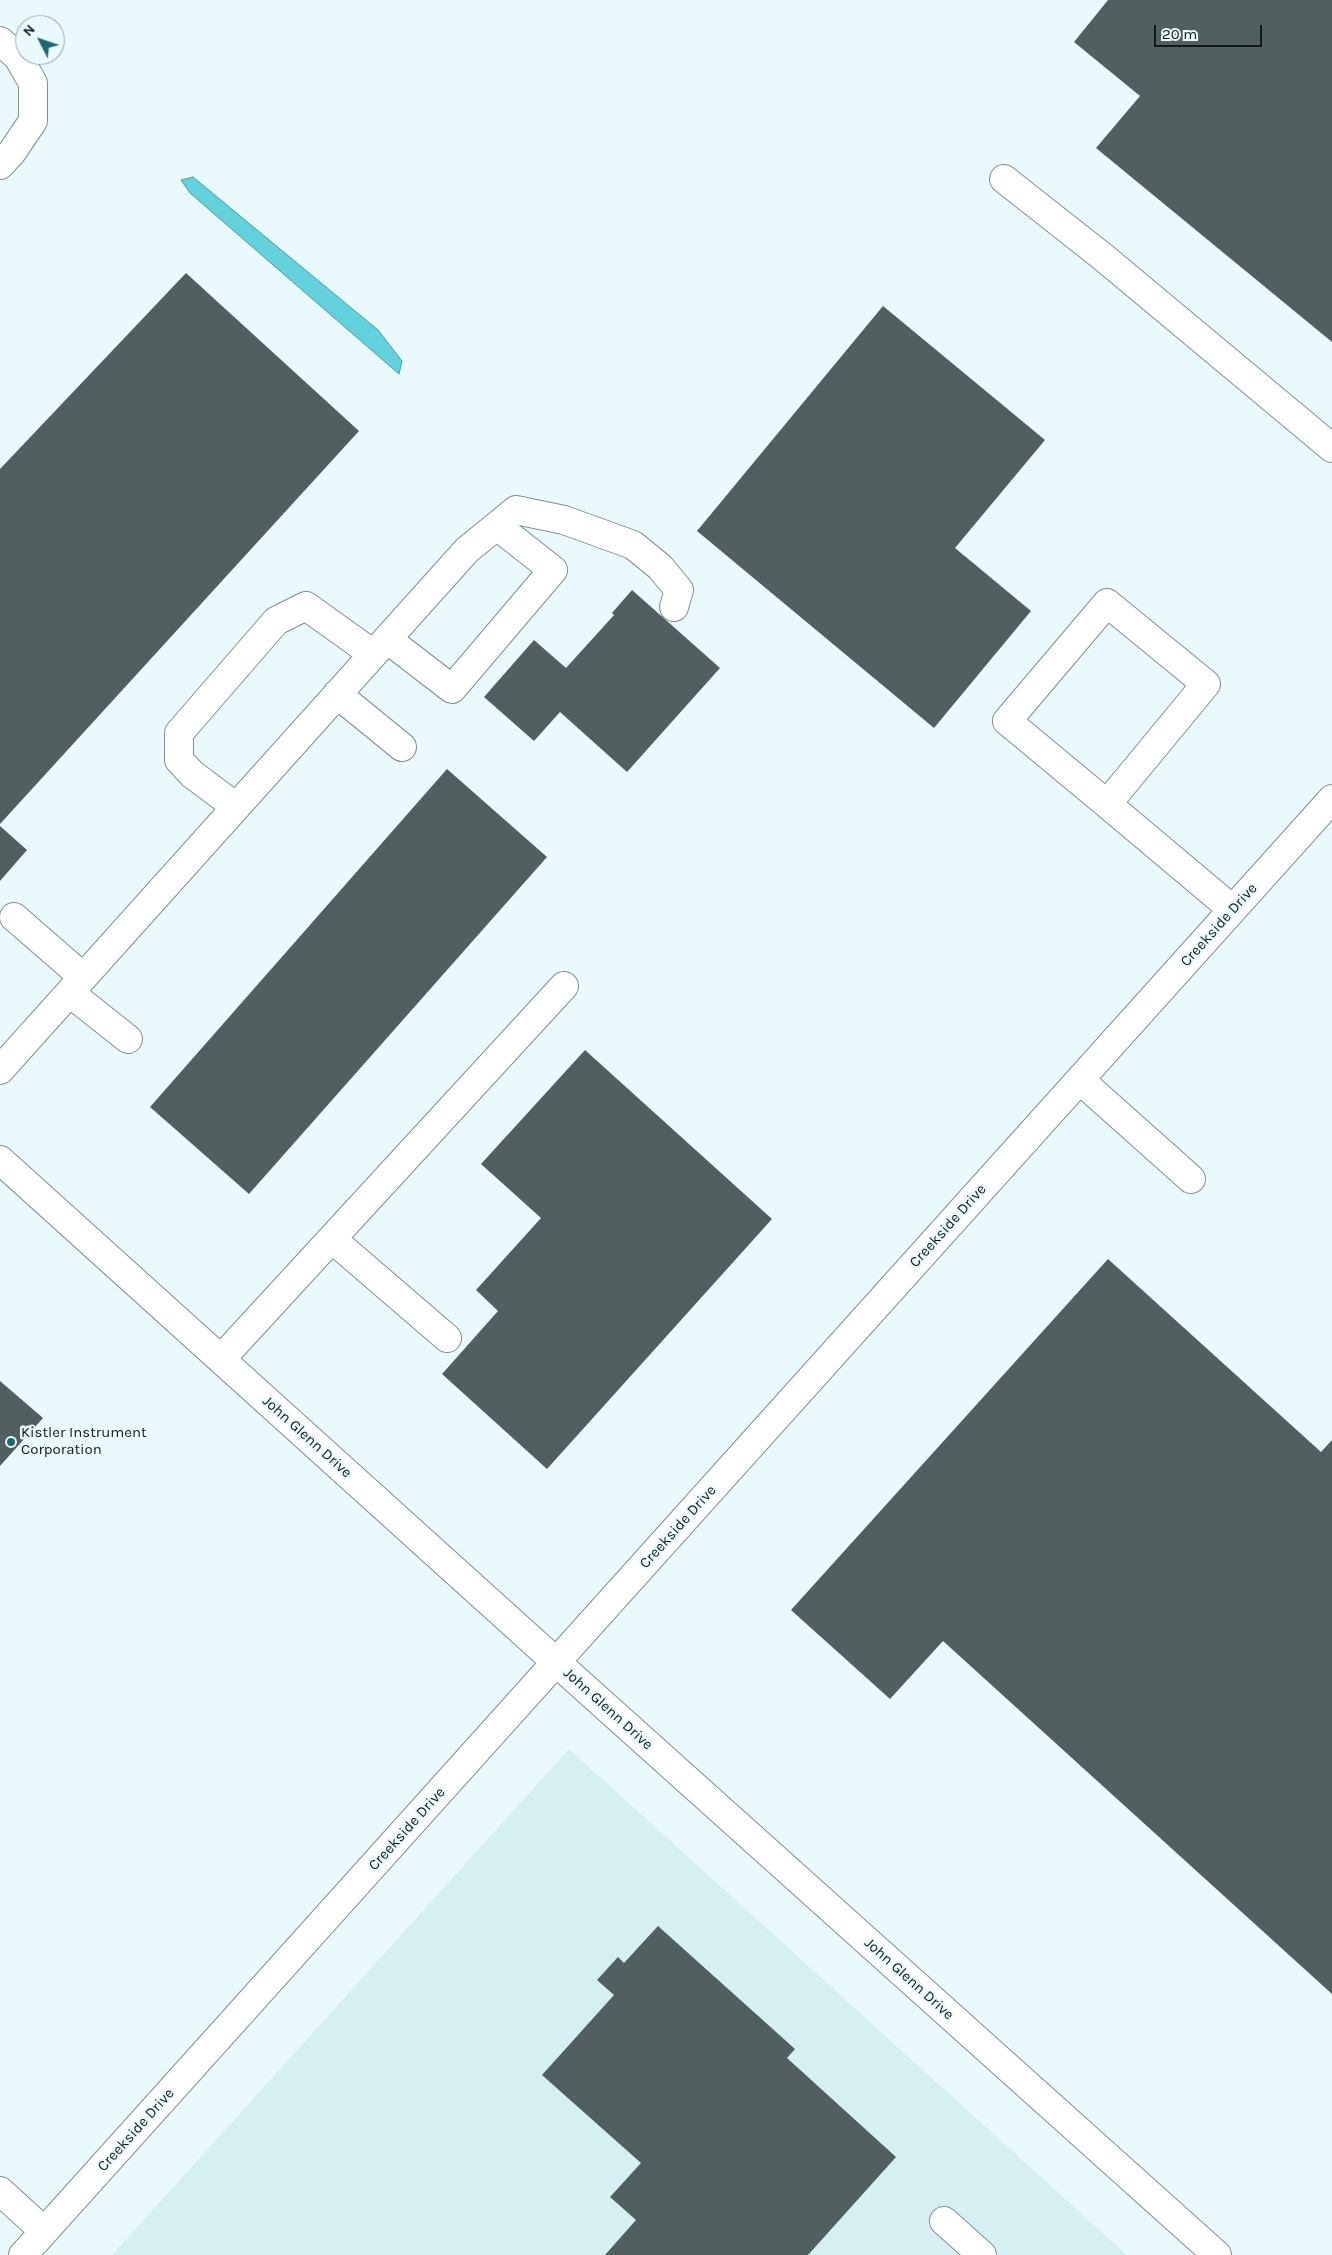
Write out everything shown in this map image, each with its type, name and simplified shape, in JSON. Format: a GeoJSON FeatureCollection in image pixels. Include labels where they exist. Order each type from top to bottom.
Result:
{"type":"FeatureCollection","features":[{"type":"Feature","properties":{"kind":"street"},"geometry":{"type":"LineString","coordinates":[[0,41],[18,57],[33,83],[34,121],[12,152],[0,165]]}},
{"type":"Feature","properties":{"kind":"street"},"geometry":{"type":"LineString","coordinates":[[1004,179],[1103,257],[1332,448]]}},
{"type":"Feature","properties":{"kind":"street"},"geometry":{"type":"LineString","coordinates":[[0,1070],[467,550],[516,510],[564,520],[633,545],[660,567],[678,590],[674,607]]}},
{"type":"Feature","properties":{"kind":"street"},"geometry":{"type":"LineString","coordinates":[[236,807],[192,774],[178,760],[179,733],[276,621],[306,606],[452,689],[553,570],[497,526]]}},
{"type":"Feature","properties":{"kind":"street"},"geometry":{"type":"LineString","coordinates":[[1107,804],[1206,684],[1107,603],[1007,720],[1107,804],[1232,909]]}},
{"type":"Feature","properties":{"kind":"street"},"geometry":{"type":"LineString","coordinates":[[337,694],[402,747]]}},
{"type":"Feature","properties":{"kind":"street","name":"Creekside Drive"},"geometry":{"type":"LineString","coordinates":[[23,2255],[1332,799]]}},
{"type":"Feature","properties":{"kind":"street"},"geometry":{"type":"LineString","coordinates":[[14,917],[128,1039]]}},
{"type":"Feature","properties":{"kind":"street"},"geometry":{"type":"LineString","coordinates":[[221,1359],[564,986]]}},
{"type":"Feature","properties":{"kind":"street"},"geometry":{"type":"LineString","coordinates":[[1080,1080],[1191,1180]]}},
{"type":"Feature","properties":{"kind":"street","name":"John Glenn Drive"},"geometry":{"type":"LineString","coordinates":[[0,1160],[556,1662],[1218,2255]]}},
{"type":"Feature","properties":{"kind":"street"},"geometry":{"type":"LineString","coordinates":[[332,1239],[447,1338]]}},
{"type":"Feature","properties":{"kind":"street"},"geometry":{"type":"LineString","coordinates":[[0,2191],[44,2231]]}},
{"type":"Feature","properties":{"kind":"street"},"geometry":{"type":"LineString","coordinates":[[944,2221],[982,2255]]}},
{"type":"Feature","properties":{"kind":"shaded area"},"geometry":{"type":"Polygon","coordinates":[[[569,1749],[1127,2255],[112,2255],[569,1749]]]}},
{"type":"Feature","properties":{"kind":"water"},"geometry":{"type":"Polygon","coordinates":[[[193,177],[378,330],[402,361],[399,374],[190,193],[181,180],[193,177]]]}},
{"type":"Feature","properties":{"kind":"building"},"geometry":{"type":"Polygon","coordinates":[[[1108,0],[1332,0],[1332,342],[1096,148],[1140,96],[1074,42],[1108,0]]]}},
{"type":"Feature","properties":{"kind":"building"},"geometry":{"type":"Polygon","coordinates":[[[186,273],[359,431],[0,824],[0,469],[186,273]]]}},
{"type":"Feature","properties":{"kind":"building"},"geometry":{"type":"Polygon","coordinates":[[[883,306],[1045,440],[955,548],[1031,611],[934,728],[697,531],[883,306]]]}},
{"type":"Feature","properties":{"kind":"building"},"geometry":{"type":"Polygon","coordinates":[[[632,590],[720,668],[627,772],[560,712],[534,741],[484,697],[534,640],[566,668],[614,615],[612,613],[632,590]]]}},
{"type":"Feature","properties":{"kind":"building"},"geometry":{"type":"Polygon","coordinates":[[[447,769],[547,857],[249,1194],[150,1107],[447,769]]]}},
{"type":"Feature","properties":{"kind":"building"},"geometry":{"type":"Polygon","coordinates":[[[0,826],[27,850],[0,881],[0,826]]]}},
{"type":"Feature","properties":{"kind":"building"},"geometry":{"type":"Polygon","coordinates":[[[585,1050],[772,1219],[547,1469],[442,1374],[498,1311],[476,1290],[541,1218],[481,1164],[585,1050]]]}},
{"type":"Feature","properties":{"kind":"building"},"geometry":{"type":"Polygon","coordinates":[[[1108,1259],[1321,1452],[1332,1440],[1332,1994],[943,1641],[890,1699],[791,1610],[1108,1259]]]}},
{"type":"Feature","properties":{"kind":"building","name":"Kistler Instrument Corporation"},"geometry":{"type":"Polygon","coordinates":[[[0,1381],[43,1418],[0,1466],[0,1381]]]}},
{"type":"Feature","properties":{"kind":"building"},"geometry":{"type":"Polygon","coordinates":[[[658,1926],[795,2049],[787,2058],[896,2157],[808,2255],[605,2255],[636,2220],[610,2197],[641,2163],[542,2075],[614,1995],[597,1980],[618,1957],[624,1963],[658,1926]]]}},
{"type":"Feature","properties":{"kind":"place","name":"Kistler Instrument Corporation"},"geometry":{"type":"Point","coordinates":[11,1442]}}]}
